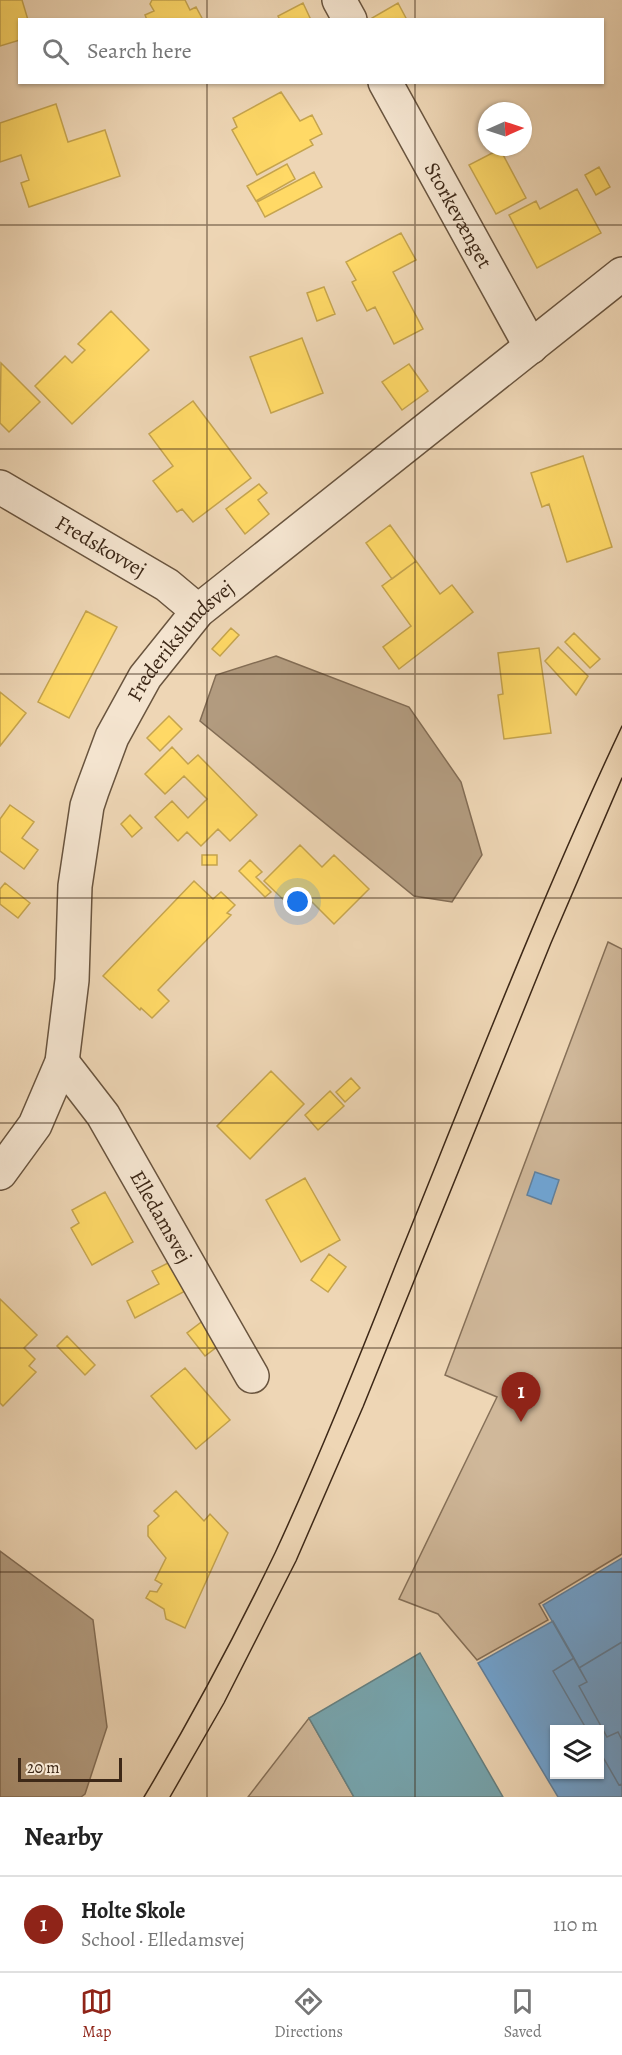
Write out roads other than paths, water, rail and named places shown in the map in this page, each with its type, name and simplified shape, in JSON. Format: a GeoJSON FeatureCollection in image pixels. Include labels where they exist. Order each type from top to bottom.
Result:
{"type":"FeatureCollection","features":[{"type":"Feature","properties":{"kind":"street"},"geometry":{"type":"LineString","coordinates":[[339,0],[349,18]]}},
{"type":"Feature","properties":{"kind":"street","name":"Storkevænget"},"geometry":{"type":"LineString","coordinates":[[386,84],[531,347]]}},
{"type":"Feature","properties":{"kind":"street","name":"Frederikslundsvej"},"geometry":{"type":"LineString","coordinates":[[0,1173],[35,1125],[62,1062],[72,980],[75,886],[87,806],[112,737],[146,677],[198,611],[622,274]]}},
{"type":"Feature","properties":{"kind":"street","name":"Fredskovvej"},"geometry":{"type":"LineString","coordinates":[[0,487],[167,585],[198,611]]}},
{"type":"Feature","properties":{"kind":"street","name":"Elledamsvej"},"geometry":{"type":"LineString","coordinates":[[62,1062],[103,1115],[252,1376]]}},
{"type":"Feature","properties":{"kind":"tram line"},"geometry":{"type":"LineString","coordinates":[[144,1797],[228,1646],[275,1553],[353,1373],[533,926],[622,726]]}},
{"type":"Feature","properties":{"kind":"tram line"},"geometry":{"type":"LineString","coordinates":[[170,1797],[224,1703],[296,1561],[363,1407],[551,943],[622,778]]}},
{"type":"Feature","properties":{"kind":"place","name":"Holte Skole"},"geometry":{"type":"Point","coordinates":[521,1422]}}]}
